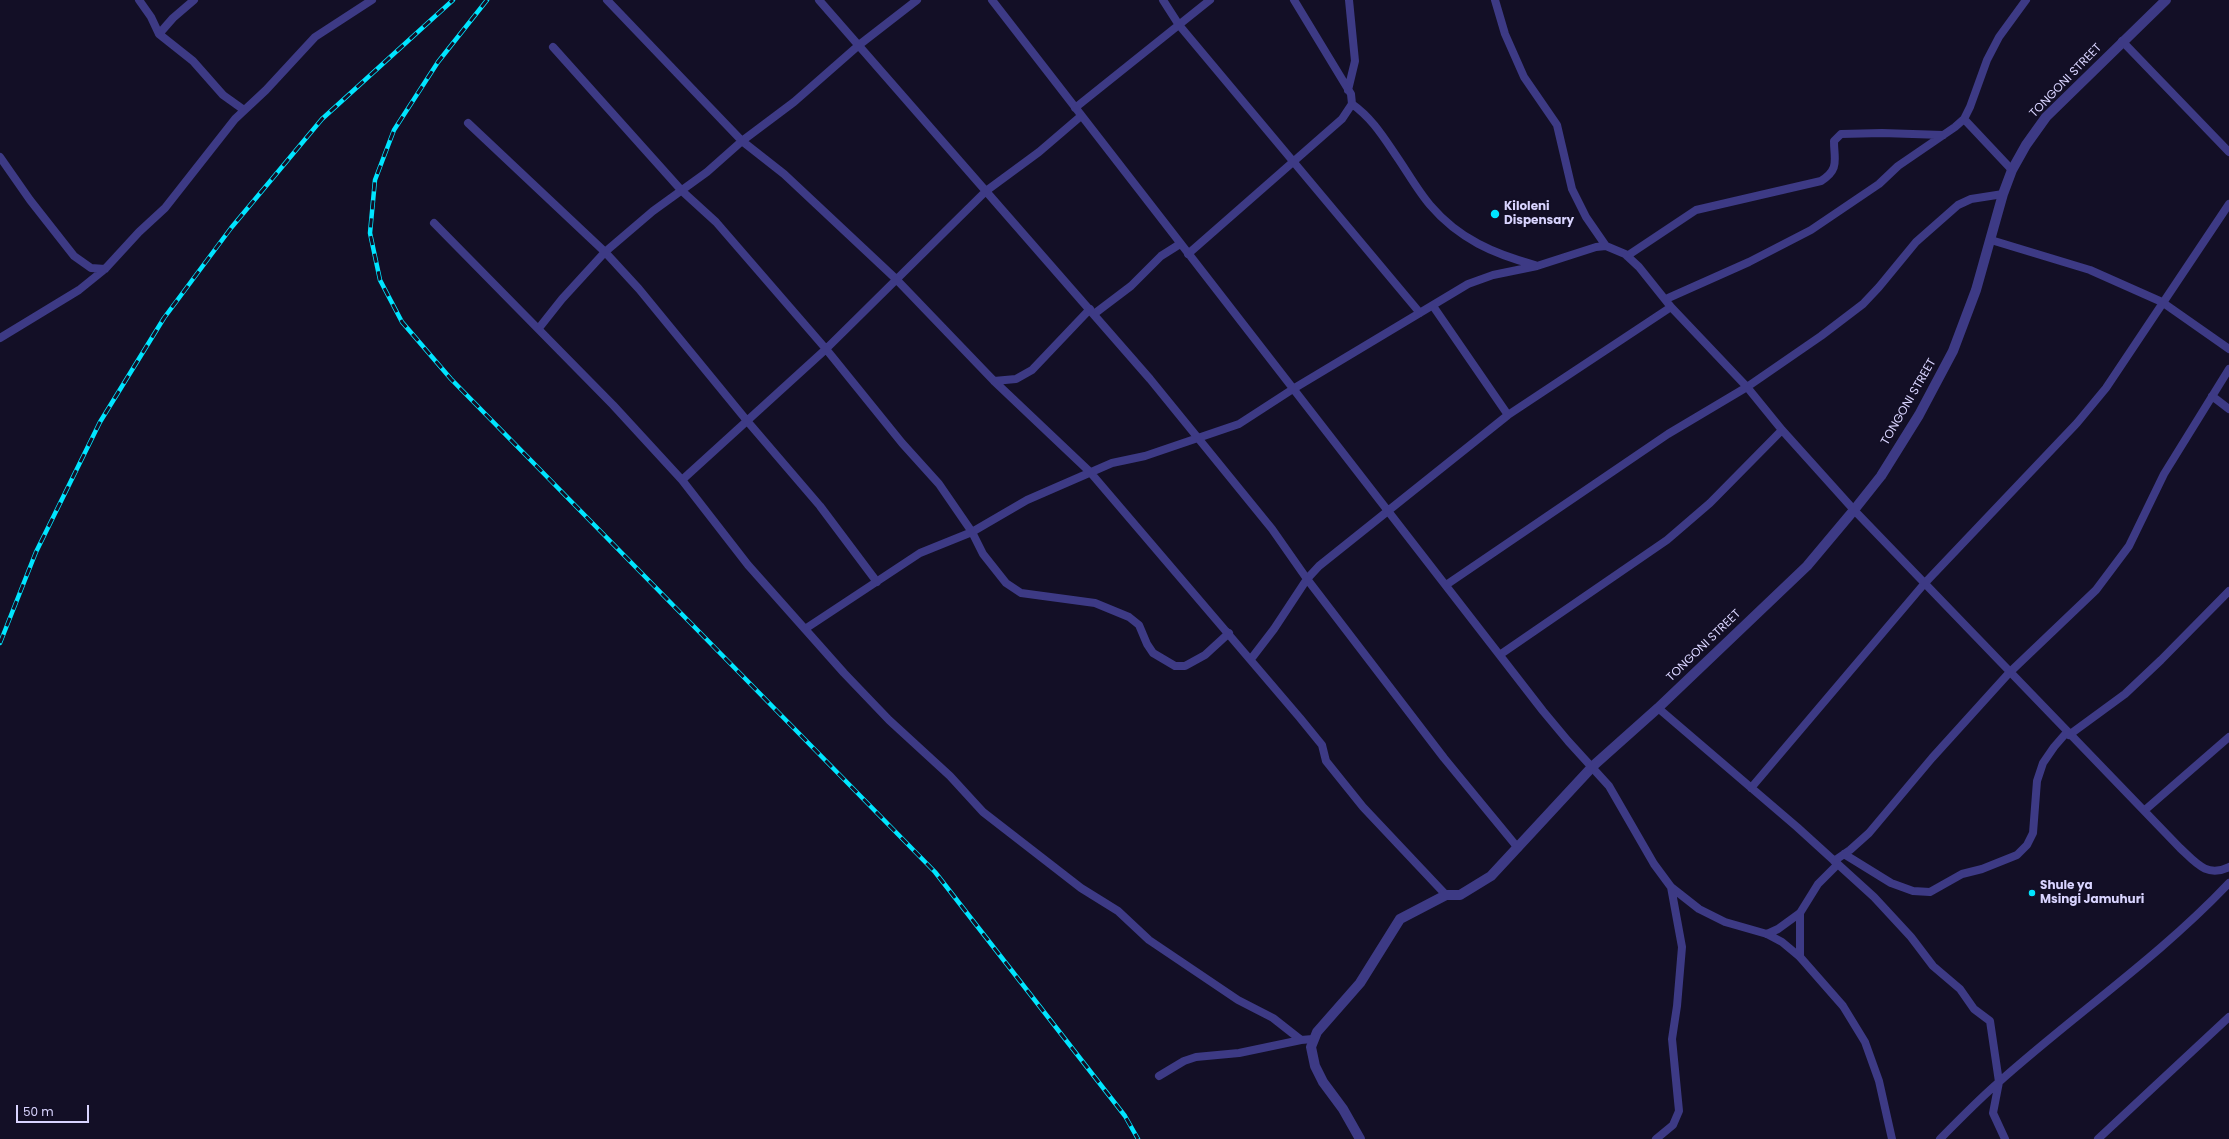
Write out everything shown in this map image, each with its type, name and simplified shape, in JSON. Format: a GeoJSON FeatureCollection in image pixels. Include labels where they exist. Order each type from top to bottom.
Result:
{"type":"FeatureCollection","features":[{"type":"Feature","properties":{"kind":"street"},"geometry":{"type":"LineString","coordinates":[[139,0],[151,17],[159,34],[193,61],[222,95],[244,110]]}},
{"type":"Feature","properties":{"kind":"street"},"geometry":{"type":"LineString","coordinates":[[159,34],[172,18],[194,0]]}},
{"type":"Feature","properties":{"kind":"street"},"geometry":{"type":"LineString","coordinates":[[0,338],[73,294],[105,269],[139,232],[164,208],[214,143],[315,37],[372,0]]}},
{"type":"Feature","properties":{"kind":"street"},"geometry":{"type":"LineString","coordinates":[[607,0],[742,141],[784,174],[896,279],[994,381],[1090,472],[1178,577],[1229,633],[1322,745],[1326,761],[1363,807],[1446,895]]}},
{"type":"Feature","properties":{"kind":"street"},"geometry":{"type":"LineString","coordinates":[[819,0],[1092,312],[1198,439],[1272,530],[1307,579],[1444,758],[1518,848]]}},
{"type":"Feature","properties":{"kind":"street"},"geometry":{"type":"LineString","coordinates":[[539,328],[562,299],[605,252],[742,141],[794,102],[859,45],[917,0]]}},
{"type":"Feature","properties":{"kind":"street"},"geometry":{"type":"LineString","coordinates":[[992,0],[1568,742],[1593,766],[1609,786],[1654,864],[1671,887],[1699,908],[1725,922],[1767,934],[1782,942],[1800,957],[1843,1006],[1865,1042],[1879,1081],[1892,1139]]}},
{"type":"Feature","properties":{"kind":"street"},"geometry":{"type":"LineString","coordinates":[[1163,0],[1179,25],[1420,313]]}},
{"type":"Feature","properties":{"kind":"street"},"geometry":{"type":"LineString","coordinates":[[1075,108],[1210,0]]}},
{"type":"Feature","properties":{"kind":"street"},"geometry":{"type":"LineString","coordinates":[[1294,0],[1348,90],[1352,104],[1370,119],[1430,205],[1460,233],[1491,252],[1537,266]]}},
{"type":"Feature","properties":{"kind":"street"},"geometry":{"type":"LineString","coordinates":[[1348,90],[1355,61],[1349,0]]}},
{"type":"Feature","properties":{"kind":"street"},"geometry":{"type":"LineString","coordinates":[[1495,0],[1514,57],[1524,77],[1557,125],[1572,188],[1586,217],[1606,246],[1627,256],[1666,299],[1671,307],[1747,387],[1782,430],[1854,510],[2009,673],[2145,810],[2180,848],[2196,863],[2212,872],[2218,872],[2229,867]]}},
{"type":"Feature","properties":{"kind":"street"},"geometry":{"type":"LineString","coordinates":[[1666,299],[1749,262],[1811,230],[1879,184],[1898,166],[1944,135],[1964,119],[1987,60],[2026,0]]}},
{"type":"Feature","properties":{"kind":"street","name":"TONGONI STREET"},"geometry":{"type":"LineString","coordinates":[[1313,1039],[1317,1032],[1360,983],[1400,919],[1446,895],[1460,895],[1476,887],[1491,876],[1593,766],[1658,708],[1807,566],[1854,510],[1881,476],[1919,415],[1953,351],[1967,318],[2003,194],[2012,170],[2026,145],[2046,117],[2166,0]]}},
{"type":"Feature","properties":{"kind":"street"},"geometry":{"type":"LineString","coordinates":[[2122,42],[2229,152]]}},
{"type":"Feature","properties":{"kind":"street"},"geometry":{"type":"LineString","coordinates":[[552,47],[682,191],[716,222],[826,349],[902,443],[939,484],[972,532],[983,554],[1006,583],[1021,593],[1046,595],[1104,605],[1129,617],[1138,625],[1153,653],[1175,666],[1186,666],[1205,655],[1229,633]]}},
{"type":"Feature","properties":{"kind":"street"},"geometry":{"type":"LineString","coordinates":[[1188,254],[1342,119],[1352,104]]}},
{"type":"Feature","properties":{"kind":"street"},"geometry":{"type":"LineString","coordinates":[[682,480],[748,422],[826,349],[986,192],[1039,152],[1081,116]]}},
{"type":"Feature","properties":{"kind":"street"},"geometry":{"type":"LineString","coordinates":[[1964,119],[2012,170]]}},
{"type":"Feature","properties":{"kind":"street"},"geometry":{"type":"LineString","coordinates":[[468,123],[605,252],[639,289],[748,422],[820,506],[877,582]]}},
{"type":"Feature","properties":{"kind":"street"},"geometry":{"type":"LineString","coordinates":[[1627,256],[1696,210],[1821,181],[1833,171],[1835,165],[1834,141],[1841,134],[1882,133],[1944,135]]}},
{"type":"Feature","properties":{"kind":"street"},"geometry":{"type":"LineString","coordinates":[[0,157],[30,200],[74,256],[92,268],[105,269]]}},
{"type":"Feature","properties":{"kind":"street"},"geometry":{"type":"LineString","coordinates":[[1446,585],[1668,434],[1747,387],[1821,336],[1862,304],[1916,242],[1946,213],[1971,199],[2003,194]]}},
{"type":"Feature","properties":{"kind":"street"},"geometry":{"type":"LineString","coordinates":[[1751,788],[1924,584],[2078,423],[2106,388],[2162,302],[2229,204]]}},
{"type":"Feature","properties":{"kind":"street"},"geometry":{"type":"LineString","coordinates":[[434,223],[539,328],[682,480],[748,565],[844,673],[889,720],[999,826],[1081,888],[1118,911],[1159,947],[1238,1000],[1273,1018],[1301,1040]]}},
{"type":"Feature","properties":{"kind":"street"},"geometry":{"type":"LineString","coordinates":[[1990,240],[2090,270],[2162,302],[2229,349]]}},
{"type":"Feature","properties":{"kind":"street"},"geometry":{"type":"LineString","coordinates":[[994,381],[1016,378],[1032,370],[1092,312],[1131,286],[1161,256],[1180,244]]}},
{"type":"Feature","properties":{"kind":"street"},"geometry":{"type":"LineString","coordinates":[[805,629],[920,553],[972,532],[1027,500],[1112,463],[1145,456],[1239,424],[1293,389],[1479,279],[1537,266],[1606,246]]}},
{"type":"Feature","properties":{"kind":"street"},"geometry":{"type":"LineString","coordinates":[[1433,306],[1508,415]]}},
{"type":"Feature","properties":{"kind":"street"},"geometry":{"type":"LineString","coordinates":[[1251,659],[1274,629],[1307,579],[1319,566],[1508,415],[1671,307]]}},
{"type":"Feature","properties":{"kind":"street"},"geometry":{"type":"LineString","coordinates":[[1767,934],[1778,929],[1800,913],[1818,884],[1836,862],[1869,833],[1932,758],[2009,673],[2101,584],[2129,546],[2164,474],[2229,369]]}},
{"type":"Feature","properties":{"kind":"street"},"geometry":{"type":"LineString","coordinates":[[2212,396],[2229,409]]}},
{"type":"Feature","properties":{"kind":"street"},"geometry":{"type":"LineString","coordinates":[[1501,654],[1667,540],[1710,503],[1782,430]]}},
{"type":"Feature","properties":{"kind":"street"},"geometry":{"type":"LineString","coordinates":[[1844,854],[1891,883],[1913,891],[1930,892],[1962,874],[1982,869],[2017,855],[2027,845],[2033,833],[2038,781],[2043,763],[2054,747],[2068,734],[2125,694],[2162,660],[2229,591]]}},
{"type":"Feature","properties":{"kind":"street"},"geometry":{"type":"LineString","coordinates":[[1658,708],[1836,862],[1884,908],[1911,937],[1933,966],[1960,989],[1974,1009],[1990,1021],[1999,1082],[1993,1114],[2005,1139]]}},
{"type":"Feature","properties":{"kind":"street"},"geometry":{"type":"LineString","coordinates":[[2145,810],[2229,737]]}},
{"type":"Feature","properties":{"kind":"street"},"geometry":{"type":"LineString","coordinates":[[1940,1139],[1999,1082],[2150,958],[2206,907],[2229,883]]}},
{"type":"Feature","properties":{"kind":"street"},"geometry":{"type":"LineString","coordinates":[[1656,1139],[1673,1125],[1679,1111],[1672,1039],[1678,1000],[1682,947],[1671,887]]}},
{"type":"Feature","properties":{"kind":"street"},"geometry":{"type":"LineString","coordinates":[[1800,913],[1800,957]]}},
{"type":"Feature","properties":{"kind":"street"},"geometry":{"type":"LineString","coordinates":[[2098,1139],[2229,1017]]}},
{"type":"Feature","properties":{"kind":"street"},"geometry":{"type":"LineString","coordinates":[[1159,1076],[1184,1061],[1196,1057],[1239,1053],[1301,1040],[1313,1039],[1311,1047],[1315,1066],[1323,1082],[1343,1109],[1360,1139]]}},
{"type":"Feature","properties":{"kind":"railway"},"geometry":{"type":"LineString","coordinates":[[0,643],[36,552],[100,422],[164,318],[231,228],[322,119],[453,0]]}},
{"type":"Feature","properties":{"kind":"railway"},"geometry":{"type":"LineString","coordinates":[[487,0],[438,62],[394,130],[375,180],[370,233],[380,280],[402,322],[451,379],[935,872],[1125,1116],[1138,1139]]}},
{"type":"Feature","properties":{"kind":"place","name":"Kiloleni Dispensary"},"geometry":{"type":"Point","coordinates":[1495,214]}},
{"type":"Feature","properties":{"kind":"place","name":"Shule ya Msingi Jamuhuri"},"geometry":{"type":"Point","coordinates":[2032,893]}}]}
